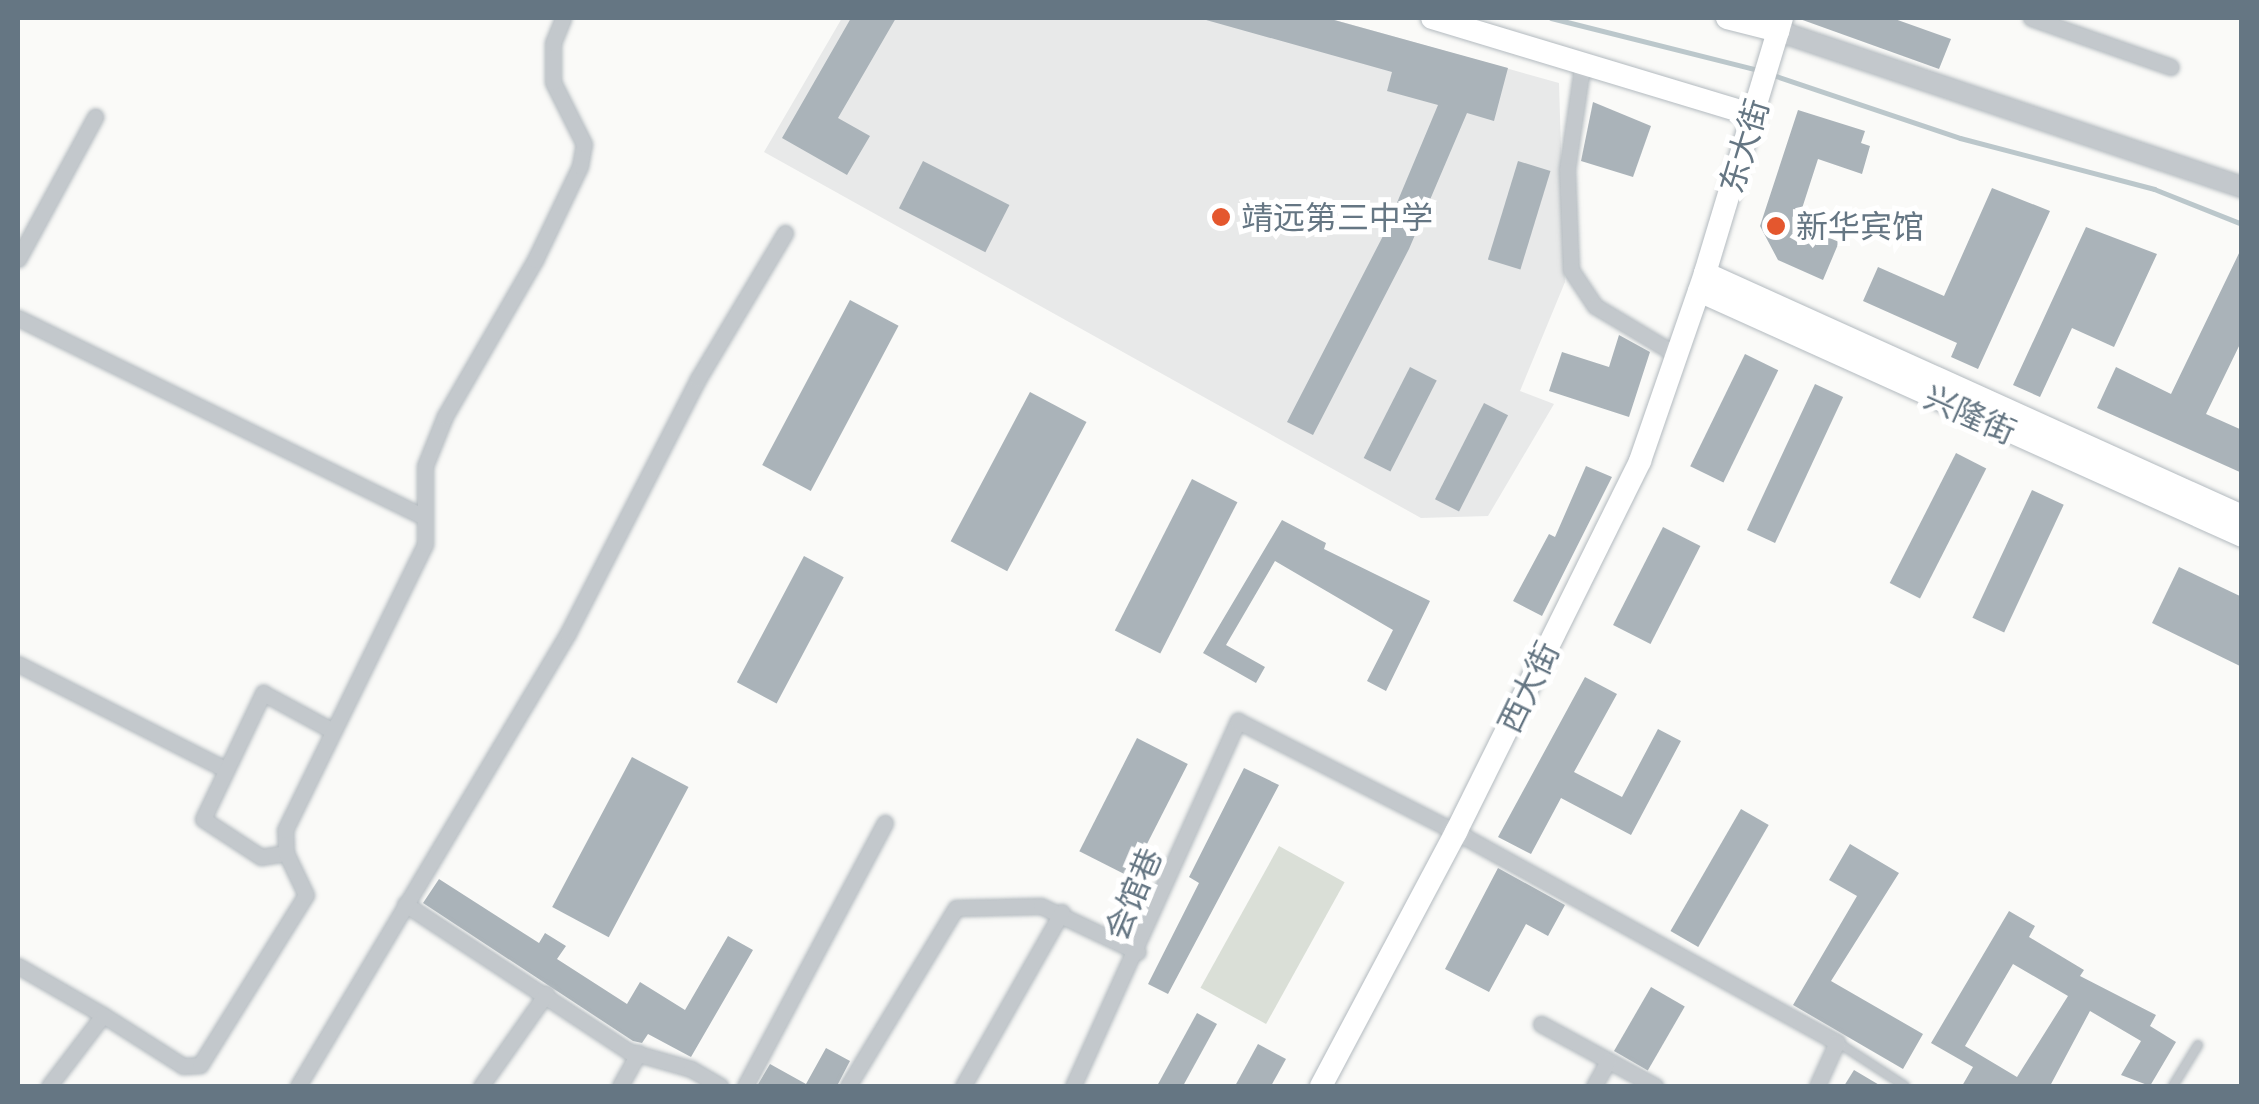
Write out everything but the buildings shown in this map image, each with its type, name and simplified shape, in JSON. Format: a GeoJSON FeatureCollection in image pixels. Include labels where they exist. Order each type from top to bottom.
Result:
{"type":"FeatureCollection","features":[{"type":"Feature","properties":{"kind":"main road"},"geometry":{"type":"LineString","coordinates":[[1432,18],[1754,115]]}},
{"type":"Feature","properties":{"kind":"main road"},"geometry":{"type":"LineString","coordinates":[[1727,18],[1780,24]]}},
{"type":"Feature","properties":{"kind":"main road","name":"东大街"},"geometry":{"type":"LineString","coordinates":[[1702,282],[1780,24]]}},
{"type":"Feature","properties":{"kind":"main road","name":"西大街"},"geometry":{"type":"LineString","coordinates":[[1327,1085],[1640,461],[1702,282]]}},
{"type":"Feature","properties":{"kind":"main road","name":"兴隆街"},"geometry":{"type":"LineString","coordinates":[[1702,282],[2242,516]]}},
{"type":"Feature","properties":{"kind":"main road","name":"兴隆街"},"geometry":{"type":"LineString","coordinates":[[1702,282],[2242,536]]}},
{"type":"Feature","properties":{"kind":"street"},"geometry":{"type":"LineString","coordinates":[[18,966],[183,1066],[200,1065],[306,894],[286,853],[284,830],[426,544],[425,466],[444,416],[535,260],[580,166],[584,144],[554,82],[554,43],[563,18]]}},
{"type":"Feature","properties":{"kind":"street"},"geometry":{"type":"LineString","coordinates":[[2031,18],[2171,67]]}},
{"type":"Feature","properties":{"kind":"street"},"geometry":{"type":"LineString","coordinates":[[1780,24],[2242,187]]}},
{"type":"Feature","properties":{"kind":"street"},"geometry":{"type":"LineString","coordinates":[[1583,61],[1567,170],[1571,270],[1595,306],[1677,356]]}},
{"type":"Feature","properties":{"kind":"street"},"geometry":{"type":"LineString","coordinates":[[18,259],[94,117]]}},
{"type":"Feature","properties":{"kind":"street"},"geometry":{"type":"LineString","coordinates":[[298,1086],[568,632],[698,379],[785,233]]}},
{"type":"Feature","properties":{"kind":"street"},"geometry":{"type":"LineString","coordinates":[[18,318],[423,516]]}},
{"type":"Feature","properties":{"kind":"street"},"geometry":{"type":"LineString","coordinates":[[18,664],[223,768]]}},
{"type":"Feature","properties":{"kind":"street"},"geometry":{"type":"LineString","coordinates":[[286,853],[261,857],[203,820],[223,768],[263,694],[333,731]]}},
{"type":"Feature","properties":{"kind":"street","name":"会馆巷"},"geometry":{"type":"LineString","coordinates":[[1073,1086],[1138,952],[1238,721],[1456,832]]}},
{"type":"Feature","properties":{"kind":"street"},"geometry":{"type":"LineString","coordinates":[[745,1086],[885,823]]}},
{"type":"Feature","properties":{"kind":"street"},"geometry":{"type":"LineString","coordinates":[[1456,832],[1837,1042],[1817,1086]]}},
{"type":"Feature","properties":{"kind":"street"},"geometry":{"type":"LineString","coordinates":[[405,904],[638,1053],[721,1086]]}},
{"type":"Feature","properties":{"kind":"street"},"geometry":{"type":"LineString","coordinates":[[848,1086],[956,908],[1041,906],[1062,912],[1138,952]]}},
{"type":"Feature","properties":{"kind":"street"},"geometry":{"type":"LineString","coordinates":[[962,1086],[1062,912]]}},
{"type":"Feature","properties":{"kind":"street"},"geometry":{"type":"LineString","coordinates":[[480,1086],[546,994]]}},
{"type":"Feature","properties":{"kind":"street"},"geometry":{"type":"LineString","coordinates":[[49,1086],[103,1015]]}},
{"type":"Feature","properties":{"kind":"street"},"geometry":{"type":"LineString","coordinates":[[1541,1024],[1655,1086]]}},
{"type":"Feature","properties":{"kind":"street"},"geometry":{"type":"LineString","coordinates":[[620,1086],[638,1053]]}},
{"type":"Feature","properties":{"kind":"street"},"geometry":{"type":"LineString","coordinates":[[1594,1086],[1608,1061]]}},
{"type":"Feature","properties":{"kind":"lane"},"geometry":{"type":"LineString","coordinates":[[1837,1042],[1905,1086]]}},
{"type":"Feature","properties":{"kind":"lane"},"geometry":{"type":"LineString","coordinates":[[2173,1086],[2198,1045]]}},
{"type":"Feature","properties":{"kind":"shaded area","name":"靖远第三中学"},"geometry":{"type":"Polygon","coordinates":[[[842,18],[1328,18],[1559,83],[1565,282],[1520,391],[1554,404],[1488,516],[1421,518],[764,152],[842,18]]]}},
{"type":"Feature","properties":{"kind":"shaded area"},"geometry":{"type":"Polygon","coordinates":[[[1279,846],[1345,882],[1266,1024],[1200,988],[1279,846]]]}},
{"type":"Feature","properties":{"kind":"waterway"},"geometry":{"type":"LineString","coordinates":[[1551,18],[1758,70]]}},
{"type":"Feature","properties":{"kind":"waterway"},"geometry":{"type":"LineString","coordinates":[[1773,75],[1960,138],[2154,189],[2242,224]]}},
{"type":"Feature","properties":{"kind":"place","name":"靖远第三中学"},"geometry":{"type":"Point","coordinates":[1221,217]}},
{"type":"Feature","properties":{"kind":"place","name":"新华宾馆"},"geometry":{"type":"Point","coordinates":[1776,226]}}]}
